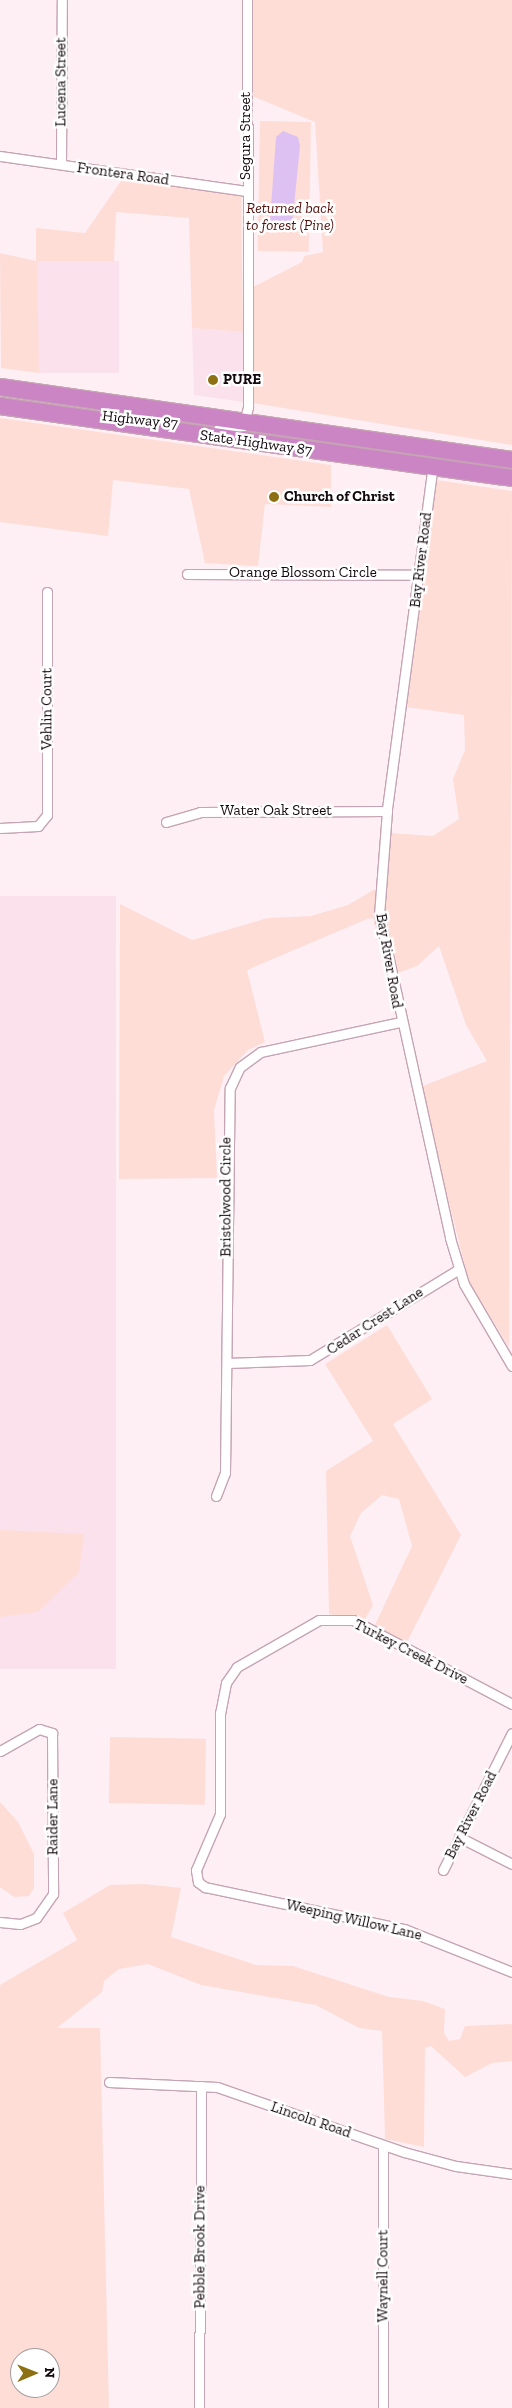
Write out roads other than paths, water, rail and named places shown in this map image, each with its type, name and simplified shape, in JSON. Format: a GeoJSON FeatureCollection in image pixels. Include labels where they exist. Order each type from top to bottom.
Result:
{"type":"FeatureCollection","features":[{"type":"Feature","properties":{"kind":"highway"},"geometry":{"type":"LineString","coordinates":[[0,387],[512,460]]}},
{"type":"Feature","properties":{"kind":"highway","name":"State Highway 87"},"geometry":{"type":"LineString","coordinates":[[0,406],[512,478]]}},
{"type":"Feature","properties":{"kind":"street","name":"Lucena Street"},"geometry":{"type":"LineString","coordinates":[[61,164],[62,0]]}},
{"type":"Feature","properties":{"kind":"street","name":"Segura Street"},"geometry":{"type":"LineString","coordinates":[[245,422],[247,0]]}},
{"type":"Feature","properties":{"kind":"street","name":"Frontera Road"},"geometry":{"type":"LineString","coordinates":[[0,156],[246,191]]}},
{"type":"Feature","properties":{"kind":"street","name":"Highway 87"},"geometry":{"type":"LineString","coordinates":[[62,415],[115,415],[230,430],[245,422]]}},
{"type":"Feature","properties":{"kind":"street","name":"Bay River Road"},"geometry":{"type":"LineString","coordinates":[[438,450],[432,466],[387,811],[379,914],[400,1022],[459,1269],[512,1366]]}},
{"type":"Feature","properties":{"kind":"street","name":"Orange Blossom Circle"},"geometry":{"type":"LineString","coordinates":[[187,574],[419,575]]}},
{"type":"Feature","properties":{"kind":"street","name":"Vehlin Court"},"geometry":{"type":"LineString","coordinates":[[0,828],[42,824],[47,815],[47,592]]}},
{"type":"Feature","properties":{"kind":"street","name":"Water Oak Street"},"geometry":{"type":"LineString","coordinates":[[166,822],[200,812],[387,811]]}},
{"type":"Feature","properties":{"kind":"street","name":"Bristolwood Circle"},"geometry":{"type":"LineString","coordinates":[[216,1496],[225,1473],[227,1363],[226,1122],[234,1076],[248,1059],[261,1052],[400,1022]]}},
{"type":"Feature","properties":{"kind":"street","name":"Cedar Crest Lane"},"geometry":{"type":"LineString","coordinates":[[227,1363],[310,1360],[459,1269]]}},
{"type":"Feature","properties":{"kind":"street","name":"Turkey Creek Drive"},"geometry":{"type":"LineString","coordinates":[[196,1876],[220,1814],[220,1714],[226,1683],[236,1667],[293,1634],[319,1620],[353,1620],[512,1704]]}},
{"type":"Feature","properties":{"kind":"street","name":"Raider Lane"},"geometry":{"type":"LineString","coordinates":[[0,1751],[39,1729],[52,1733],[53,1894],[36,1918],[20,1924],[0,1922]]}},
{"type":"Feature","properties":{"kind":"street","name":"Bay River Road"},"geometry":{"type":"LineString","coordinates":[[443,1870],[512,1732]]}},
{"type":"Feature","properties":{"kind":"street"},"geometry":{"type":"LineString","coordinates":[[459,1837],[512,1864]]}},
{"type":"Feature","properties":{"kind":"street","name":"Weeping Willow Lane"},"geometry":{"type":"LineString","coordinates":[[196,1876],[205,1887],[404,1929],[512,1972]]}},
{"type":"Feature","properties":{"kind":"street","name":"Lincoln Road"},"geometry":{"type":"LineString","coordinates":[[109,2082],[201,2086],[233,2092],[384,2145],[456,2166],[512,2174]]}},
{"type":"Feature","properties":{"kind":"street","name":"Pebble Brook Drive"},"geometry":{"type":"LineString","coordinates":[[199,2408],[201,2086]]}},
{"type":"Feature","properties":{"kind":"street","name":"Waynell Court"},"geometry":{"type":"LineString","coordinates":[[383,2408],[384,2145]]}},
{"type":"Feature","properties":{"kind":"place","name":"PURE"},"geometry":{"type":"Point","coordinates":[213,380]}},
{"type":"Feature","properties":{"kind":"place","name":"Church of Christ"},"geometry":{"type":"Point","coordinates":[274,497]}},
{"type":"Feature","properties":{"kind":"park label","name":"Returned back to forest (Pine)"},"geometry":{"type":"Point","coordinates":[290,216]}}]}
